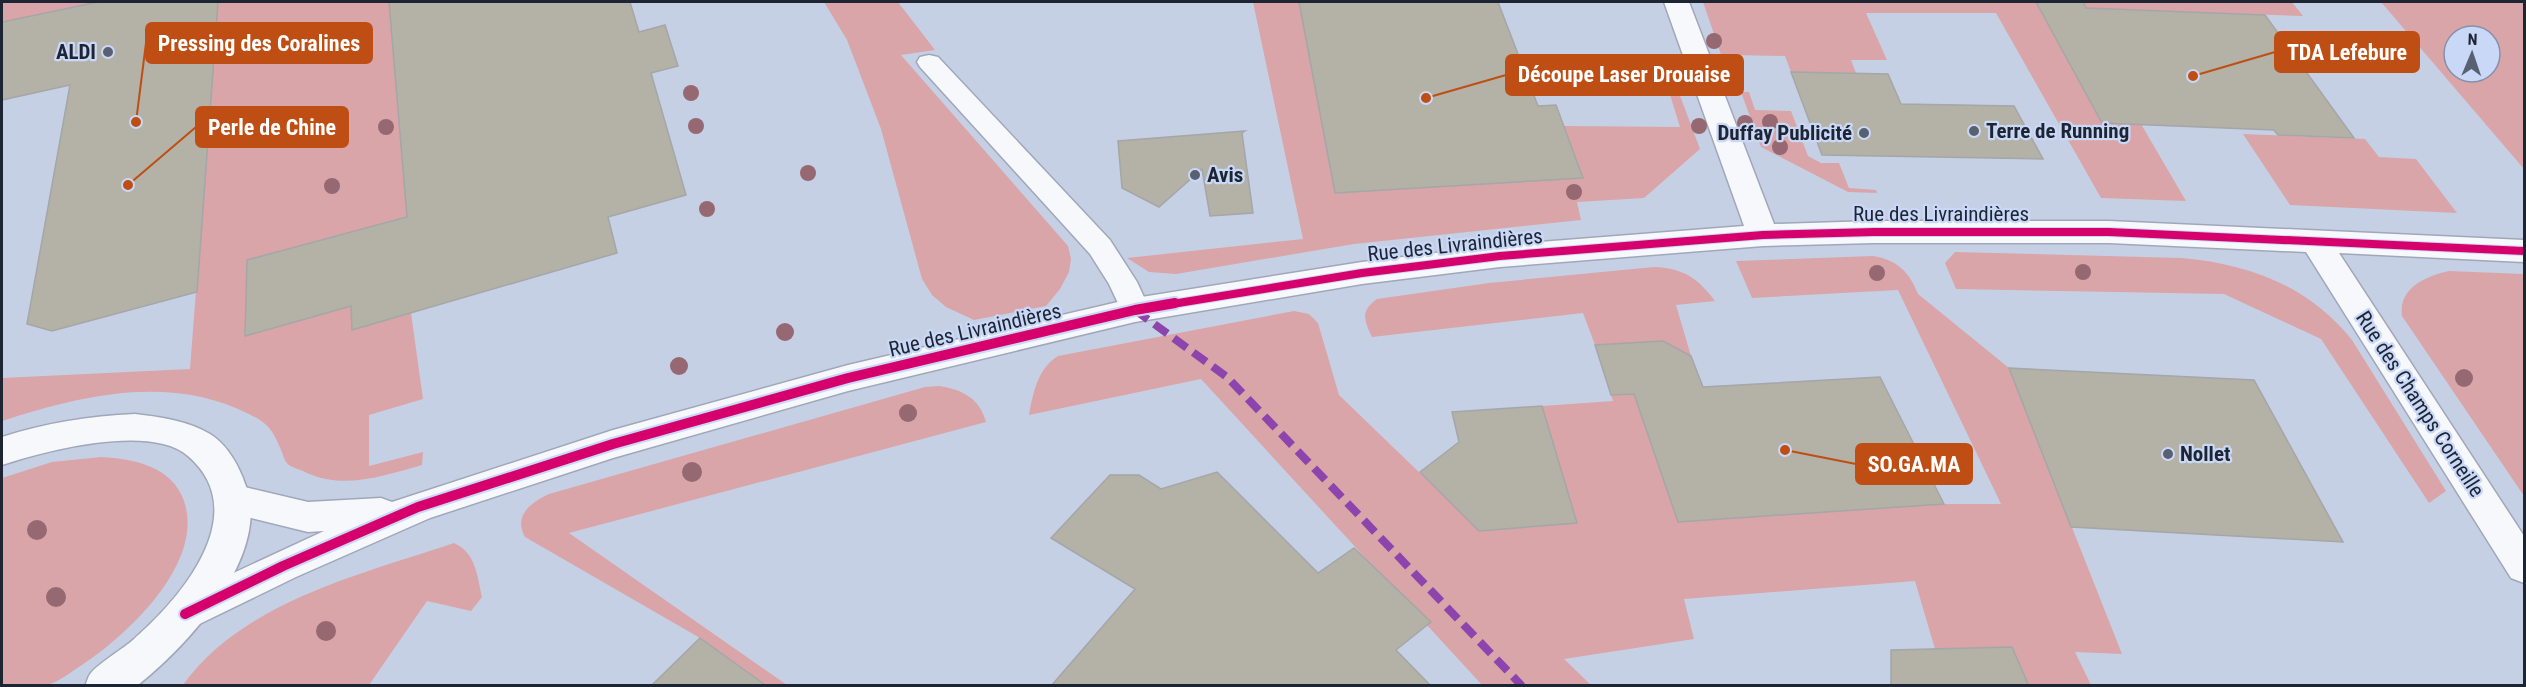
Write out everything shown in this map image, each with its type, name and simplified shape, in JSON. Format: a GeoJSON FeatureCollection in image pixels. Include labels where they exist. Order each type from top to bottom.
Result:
{"type":"FeatureCollection","features":[{"type":"Feature","properties":{"kind":"street"},"geometry":{"type":"LineString","coordinates":[[1676,2],[1763,235]]}},
{"type":"Feature","properties":{"kind":"street","name":"Rue des Livraindières"},"geometry":{"type":"LineString","coordinates":[[418,507],[613,444],[848,378],[1135,310],[1362,273],[1443,263],[1763,235],[2007,231],[2109,232],[2524,251]]}},
{"type":"Feature","properties":{"kind":"street","name":"Rue des Champs Corneille"},"geometry":{"type":"LineString","coordinates":[[2315,241],[2524,567]]}},
{"type":"Feature","properties":{"kind":"street"},"geometry":{"type":"LineString","coordinates":[[2,451],[41,438],[97,428],[156,429],[181,436],[201,447],[217,460],[227,478],[232,499],[229,534],[201,594],[133,673],[105,686]]}},
{"type":"Feature","properties":{"kind":"street"},"geometry":{"type":"LineString","coordinates":[[232,499],[308,516],[373,514],[418,507]]}},
{"type":"Feature","properties":{"kind":"street"},"geometry":{"type":"LineString","coordinates":[[184,614],[283,566],[418,507]]}},
{"type":"Feature","properties":{"kind":"lane"},"geometry":{"type":"LineString","coordinates":[[929,62],[1100,247],[1123,282],[1135,310]]}},
{"type":"Feature","properties":{"kind":"shaded area"},"geometry":{"type":"Polygon","coordinates":[[[2,2],[98,2],[2,22],[2,2]]]}},
{"type":"Feature","properties":{"kind":"shaded area"},"geometry":{"type":"Polygon","coordinates":[[[218,2],[389,2],[407,217],[247,260],[245,335],[351,306],[353,329],[411,313],[423,399],[369,415],[369,466],[423,452],[422,465],[362,480],[332,480],[317,477],[288,464],[273,433],[256,418],[219,402],[188,395],[157,392],[94,397],[63,403],[2,421],[2,378],[190,369],[218,2]]]}},
{"type":"Feature","properties":{"kind":"shaded area"},"geometry":{"type":"Polygon","coordinates":[[[824,2],[898,2],[935,50],[901,55],[1068,246],[1071,259],[1069,272],[1060,289],[1046,306],[974,320],[946,307],[932,295],[922,279],[881,129],[847,40],[824,2]]]}},
{"type":"Feature","properties":{"kind":"shaded area"},"geometry":{"type":"Polygon","coordinates":[[[1253,2],[1299,2],[1335,193],[1583,178],[1564,126],[1680,127],[1667,85],[1676,85],[1700,149],[1644,198],[1577,202],[1581,220],[1354,244],[1176,274],[1149,272],[1127,258],[1303,239],[1253,2]]]}},
{"type":"Feature","properties":{"kind":"shaded area"},"geometry":{"type":"Polygon","coordinates":[[[1703,2],[2036,2],[2102,123],[2141,124],[2186,201],[2101,198],[1996,13],[1866,13],[1887,60],[1851,60],[1856,73],[1791,72],[1785,56],[1733,55],[1736,69],[1726,69],[1703,2]]]}},
{"type":"Feature","properties":{"kind":"shaded area"},"geometry":{"type":"Polygon","coordinates":[[[2083,2],[2292,2],[2303,16],[2156,11],[2097,26],[2083,2]]]}},
{"type":"Feature","properties":{"kind":"shaded area"},"geometry":{"type":"Polygon","coordinates":[[[2381,2],[2524,2],[2524,169],[2451,84],[2502,84],[2502,24],[2442,24],[2442,73],[2381,2]]]}},
{"type":"Feature","properties":{"kind":"shaded area"},"geometry":{"type":"Polygon","coordinates":[[[1741,92],[1749,92],[1755,110],[1791,111],[1808,156],[1821,163],[1839,163],[1849,188],[1876,190],[1877,193],[1848,192],[1761,147],[1741,92]]]}},
{"type":"Feature","properties":{"kind":"shaded area"},"geometry":{"type":"Polygon","coordinates":[[[2243,134],[2365,139],[2379,157],[2416,159],[2457,213],[2290,205],[2243,134]]]}},
{"type":"Feature","properties":{"kind":"shaded area"},"geometry":{"type":"Polygon","coordinates":[[[1955,252],[2182,258],[2231,266],[2276,281],[2317,305],[2352,340],[2446,491],[2429,503],[2321,339],[2224,294],[1956,289],[1945,263],[1955,252]]]}},
{"type":"Feature","properties":{"kind":"shaded area"},"geometry":{"type":"Polygon","coordinates":[[[1873,256],[1889,260],[1901,268],[1911,279],[1918,294],[2009,368],[2122,654],[2075,652],[2091,685],[2029,685],[2011,647],[1935,649],[1915,581],[1684,599],[1694,639],[1564,659],[1591,685],[1482,685],[1201,379],[1029,415],[1041,374],[1058,356],[1294,311],[1309,314],[1318,323],[1339,395],[1480,531],[1577,523],[1542,406],[1613,401],[1611,395],[1634,394],[1678,521],[1944,504],[2001,504],[1898,290],[1752,298],[1736,261],[1873,256]]]}},
{"type":"Feature","properties":{"kind":"shaded area"},"geometry":{"type":"Polygon","coordinates":[[[1654,267],[1682,272],[1696,280],[1715,301],[1676,305],[1691,356],[1663,341],[1595,345],[1583,313],[1372,337],[1365,316],[1368,308],[1377,299],[1489,283],[1654,267]]]}},
{"type":"Feature","properties":{"kind":"shaded area"},"geometry":{"type":"Polygon","coordinates":[[[2449,271],[2524,274],[2524,496],[2402,316],[2404,298],[2415,285],[2431,276],[2449,271]]]}},
{"type":"Feature","properties":{"kind":"shaded area"},"geometry":{"type":"Polygon","coordinates":[[[939,386],[962,392],[968,396],[979,407],[986,422],[569,533],[787,685],[767,685],[700,638],[525,537],[522,529],[521,523],[526,511],[536,501],[549,494],[925,387],[939,386]]]}},
{"type":"Feature","properties":{"kind":"shaded area"},"geometry":{"type":"Polygon","coordinates":[[[101,457],[139,463],[161,472],[171,480],[184,501],[188,524],[184,548],[173,572],[158,594],[140,616],[101,652],[47,685],[2,685],[2,478],[52,462],[101,457]]]}},
{"type":"Feature","properties":{"kind":"shaded area"},"geometry":{"type":"Polygon","coordinates":[[[454,543],[461,547],[471,559],[477,573],[482,597],[471,611],[427,601],[369,685],[183,685],[208,656],[237,632],[270,612],[306,594],[343,580],[454,543]]]}},
{"type":"Feature","properties":{"kind":"building"},"geometry":{"type":"Polygon","coordinates":[[[98,2],[218,2],[197,292],[52,331],[27,324],[70,85],[2,100],[2,22],[98,2]]]}},
{"type":"Feature","properties":{"kind":"building"},"geometry":{"type":"Polygon","coordinates":[[[389,2],[630,2],[639,32],[665,25],[678,66],[651,73],[686,195],[608,217],[617,253],[352,330],[351,306],[245,336],[247,260],[407,217],[389,2]]]}},
{"type":"Feature","properties":{"kind":"building"},"geometry":{"type":"Polygon","coordinates":[[[1299,2],[1498,2],[1538,106],[1556,105],[1583,178],[1335,193],[1299,2]]]}},
{"type":"Feature","properties":{"kind":"building"},"geometry":{"type":"Polygon","coordinates":[[[2036,2],[2083,2],[2086,8],[2265,15],[2354,138],[2278,135],[2274,130],[2102,123],[2036,2]]]}},
{"type":"Feature","properties":{"kind":"building"},"geometry":{"type":"Polygon","coordinates":[[[1791,72],[1888,74],[1901,104],[2014,106],[2043,159],[1822,155],[1791,72]]]}},
{"type":"Feature","properties":{"kind":"building","name":"Avis"},"geometry":{"type":"Polygon","coordinates":[[[1245,131],[1242,133],[1253,213],[1210,216],[1202,169],[1159,207],[1122,188],[1118,141],[1245,131]]]}},
{"type":"Feature","properties":{"kind":"building"},"geometry":{"type":"Polygon","coordinates":[[[1663,341],[1691,356],[1703,387],[1880,377],[1944,504],[1678,522],[1634,394],[1611,395],[1595,345],[1663,341]]]}},
{"type":"Feature","properties":{"kind":"building","name":"Nollet"},"geometry":{"type":"Polygon","coordinates":[[[2009,368],[2254,380],[2343,542],[2071,527],[2009,368]]]}},
{"type":"Feature","properties":{"kind":"building"},"geometry":{"type":"Polygon","coordinates":[[[1542,406],[1577,523],[1479,531],[1420,472],[1459,442],[1452,412],[1542,406]]]}},
{"type":"Feature","properties":{"kind":"building"},"geometry":{"type":"Polygon","coordinates":[[[1217,472],[1318,573],[1354,548],[1431,622],[1396,650],[1431,686],[1051,686],[1135,589],[1051,538],[1110,475],[1139,475],[1161,489],[1217,472]]]}},
{"type":"Feature","properties":{"kind":"building"},"geometry":{"type":"Polygon","coordinates":[[[700,638],[767,686],[651,686],[700,638]]]}},
{"type":"Feature","properties":{"kind":"building"},"geometry":{"type":"Polygon","coordinates":[[[2012,647],[2029,686],[1891,686],[1891,650],[2012,647]]]}},
{"type":"Feature","properties":{"kind":"marked path"},"geometry":{"type":"LineString","coordinates":[[1135,310],[1227,377],[1522,686]]}},
{"type":"Feature","properties":{"kind":"cycle path"},"geometry":{"type":"LineString","coordinates":[[185,614],[283,566],[418,507],[613,444],[848,378],[1135,310],[1362,273],[1500,256],[1763,235],[1874,232],[2109,232],[2524,251]]}},
{"type":"Feature","properties":{"kind":"place","name":"ALDI"},"geometry":{"type":"Point","coordinates":[108,52]}},
{"type":"Feature","properties":{"kind":"place","name":"TDA Lefebure"},"geometry":{"type":"Point","coordinates":[2193,76]}},
{"type":"Feature","properties":{"kind":"place","name":"Découpe Laser Drouaise"},"geometry":{"type":"Point","coordinates":[1426,98]}},
{"type":"Feature","properties":{"kind":"place","name":"Pressing des Coralines"},"geometry":{"type":"Point","coordinates":[136,122]}},
{"type":"Feature","properties":{"kind":"place","name":"Terre de Running"},"geometry":{"type":"Point","coordinates":[1974,131]}},
{"type":"Feature","properties":{"kind":"place","name":"Duffay Publicité"},"geometry":{"type":"Point","coordinates":[1864,133]}},
{"type":"Feature","properties":{"kind":"place","name":"Avis"},"geometry":{"type":"Point","coordinates":[1195,175]}},
{"type":"Feature","properties":{"kind":"place","name":"Perle de Chine"},"geometry":{"type":"Point","coordinates":[128,185]}},
{"type":"Feature","properties":{"kind":"place","name":"SO.GA.MA"},"geometry":{"type":"Point","coordinates":[1785,450]}},
{"type":"Feature","properties":{"kind":"place","name":"Nollet"},"geometry":{"type":"Point","coordinates":[2168,454]}}]}
